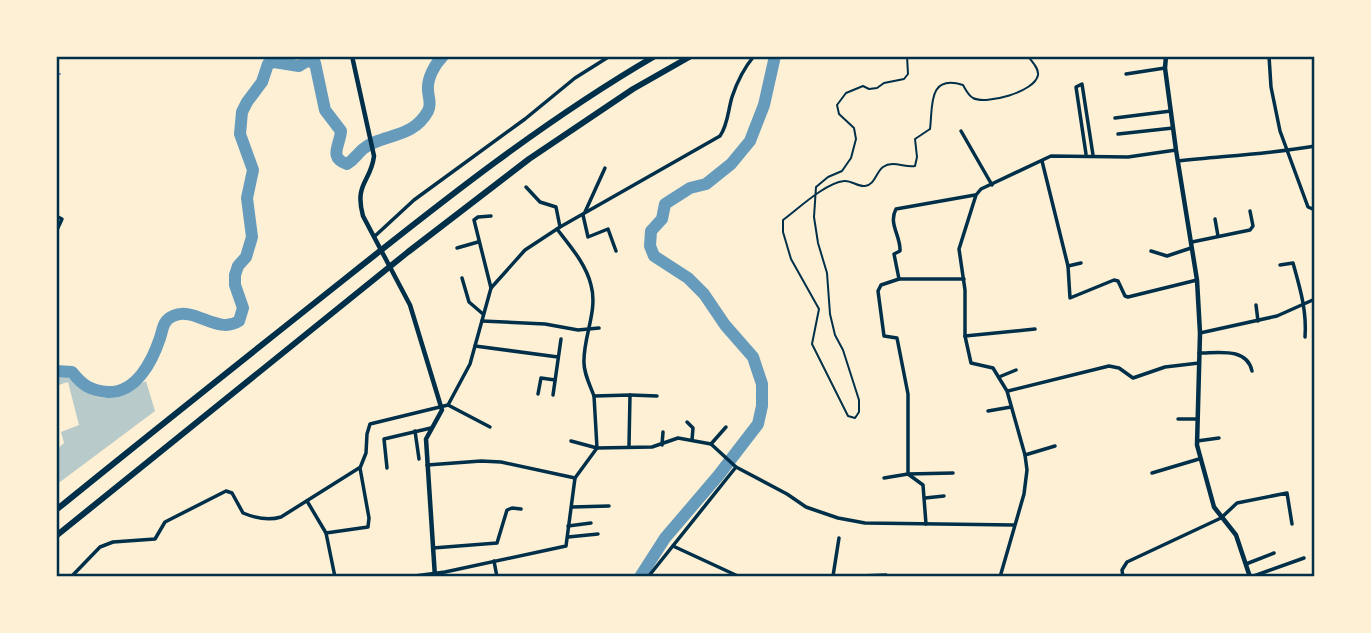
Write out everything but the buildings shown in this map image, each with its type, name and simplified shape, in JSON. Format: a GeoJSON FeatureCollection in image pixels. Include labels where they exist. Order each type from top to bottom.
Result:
{"type":"FeatureCollection","features":[{"type":"Feature","properties":{"kind":"highway"},"geometry":{"type":"LineString","coordinates":[[56,510],[519,144],[655,56]]}},
{"type":"Feature","properties":{"kind":"highway"},"geometry":{"type":"LineString","coordinates":[[56,536],[408,252],[529,159],[633,89],[691,56]]}},
{"type":"Feature","properties":{"kind":"street"},"geometry":{"type":"LineString","coordinates":[[352,56],[374,156],[362,185],[360,204],[363,216],[410,305],[442,408],[426,439],[435,575]]}},
{"type":"Feature","properties":{"kind":"street"},"geometry":{"type":"LineString","coordinates":[[375,236],[414,200],[525,119],[575,78],[610,56]]}},
{"type":"Feature","properties":{"kind":"street"},"geometry":{"type":"LineString","coordinates":[[326,533],[368,527],[369,518],[360,468],[366,453],[370,424],[448,405],[470,364],[491,288],[525,250],[720,136],[741,74],[754,56]]}},
{"type":"Feature","properties":{"kind":"street"},"geometry":{"type":"LineString","coordinates":[[1166,56],[1165,68],[1175,150],[1198,280],[1197,441],[1209,497],[1221,518],[1236,535],[1250,577],[1304,558]]}},
{"type":"Feature","properties":{"kind":"street"},"geometry":{"type":"LineString","coordinates":[[1269,56],[1280,131],[1308,207],[1315,210]]}},
{"type":"Feature","properties":{"kind":"street"},"geometry":{"type":"LineString","coordinates":[[1126,74],[1165,68]]}},
{"type":"Feature","properties":{"kind":"street"},"geometry":{"type":"LineString","coordinates":[[1086,155],[1076,87],[1082,84],[1093,155]]}},
{"type":"Feature","properties":{"kind":"street"},"geometry":{"type":"LineString","coordinates":[[1115,118],[1171,111]]}},
{"type":"Feature","properties":{"kind":"street"},"geometry":{"type":"LineString","coordinates":[[1118,134],[1173,128]]}},
{"type":"Feature","properties":{"kind":"street"},"geometry":{"type":"LineString","coordinates":[[961,131],[992,185]]}},
{"type":"Feature","properties":{"kind":"street"},"geometry":{"type":"LineString","coordinates":[[1178,161],[1289,151],[1315,146]]}},
{"type":"Feature","properties":{"kind":"street"},"geometry":{"type":"LineString","coordinates":[[1000,577],[1026,485],[1025,455],[1007,391],[993,368],[971,363],[965,336],[960,240],[976,195],[981,189],[1051,156],[1128,157],[1175,150]]}},
{"type":"Feature","properties":{"kind":"street"},"geometry":{"type":"LineString","coordinates":[[1042,161],[1068,266],[1070,298],[1114,280],[1118,281],[1128,297],[1198,280]]}},
{"type":"Feature","properties":{"kind":"street"},"geometry":{"type":"LineString","coordinates":[[604,168],[583,215],[588,237],[609,229],[616,251]]}},
{"type":"Feature","properties":{"kind":"street"},"geometry":{"type":"LineString","coordinates":[[407,577],[435,575],[566,546],[575,478],[597,448],[594,396],[585,373],[583,358],[590,330],[593,288],[589,276],[559,228],[556,207],[540,202],[526,187]]}},
{"type":"Feature","properties":{"kind":"street"},"geometry":{"type":"LineString","coordinates":[[899,279],[894,254],[901,248],[893,222],[895,209],[976,195]]}},
{"type":"Feature","properties":{"kind":"street"},"geometry":{"type":"LineString","coordinates":[[1151,251],[1167,256],[1218,236],[1252,229],[1250,211]]}},
{"type":"Feature","properties":{"kind":"street"},"geometry":{"type":"LineString","coordinates":[[56,216],[62,219],[56,232]]}},
{"type":"Feature","properties":{"kind":"street"},"geometry":{"type":"LineString","coordinates":[[491,216],[474,218],[491,288]]}},
{"type":"Feature","properties":{"kind":"street"},"geometry":{"type":"LineString","coordinates":[[1215,219],[1218,236]]}},
{"type":"Feature","properties":{"kind":"street"},"geometry":{"type":"LineString","coordinates":[[457,247],[478,242]]}},
{"type":"Feature","properties":{"kind":"street"},"geometry":{"type":"LineString","coordinates":[[1068,266],[1081,263]]}},
{"type":"Feature","properties":{"kind":"street"},"geometry":{"type":"LineString","coordinates":[[1280,265],[1293,263],[1304,304],[1305,337]]}},
{"type":"Feature","properties":{"kind":"street"},"geometry":{"type":"LineString","coordinates":[[462,278],[469,302],[483,314]]}},
{"type":"Feature","properties":{"kind":"street"},"geometry":{"type":"LineString","coordinates":[[926,524],[922,483],[911,479],[908,474],[908,394],[897,338],[884,336],[878,293],[881,285],[899,279],[964,279]]}},
{"type":"Feature","properties":{"kind":"street"},"geometry":{"type":"LineString","coordinates":[[1199,333],[1258,321],[1315,299]]}},
{"type":"Feature","properties":{"kind":"street"},"geometry":{"type":"LineString","coordinates":[[1256,305],[1258,321]]}},
{"type":"Feature","properties":{"kind":"street"},"geometry":{"type":"LineString","coordinates":[[482,321],[545,324],[578,331],[599,328]]}},
{"type":"Feature","properties":{"kind":"street"},"geometry":{"type":"LineString","coordinates":[[965,336],[1035,329]]}},
{"type":"Feature","properties":{"kind":"street"},"geometry":{"type":"LineString","coordinates":[[554,395],[561,340]]}},
{"type":"Feature","properties":{"kind":"street"},"geometry":{"type":"LineString","coordinates":[[475,346],[558,357]]}},
{"type":"Feature","properties":{"kind":"street"},"geometry":{"type":"LineString","coordinates":[[1199,353],[1242,355],[1250,362],[1252,371]]}},
{"type":"Feature","properties":{"kind":"street"},"geometry":{"type":"LineString","coordinates":[[1007,391],[1109,366],[1119,368],[1133,378],[1165,367],[1199,363]]}},
{"type":"Feature","properties":{"kind":"street"},"geometry":{"type":"LineString","coordinates":[[999,377],[1016,370]]}},
{"type":"Feature","properties":{"kind":"street"},"geometry":{"type":"LineString","coordinates":[[538,394],[541,378],[555,380]]}},
{"type":"Feature","properties":{"kind":"street"},"geometry":{"type":"LineString","coordinates":[[629,446],[630,395]]}},
{"type":"Feature","properties":{"kind":"street"},"geometry":{"type":"LineString","coordinates":[[594,396],[657,396]]}},
{"type":"Feature","properties":{"kind":"street"},"geometry":{"type":"LineString","coordinates":[[448,405],[490,427]]}},
{"type":"Feature","properties":{"kind":"street"},"geometry":{"type":"LineString","coordinates":[[988,411],[1011,407]]}},
{"type":"Feature","properties":{"kind":"street"},"geometry":{"type":"LineString","coordinates":[[1178,419],[1197,419]]}},
{"type":"Feature","properties":{"kind":"street"},"geometry":{"type":"LineString","coordinates":[[687,422],[693,428],[692,440]]}},
{"type":"Feature","properties":{"kind":"street"},"geometry":{"type":"LineString","coordinates":[[711,444],[726,427]]}},
{"type":"Feature","properties":{"kind":"street"},"geometry":{"type":"LineString","coordinates":[[387,468],[384,439],[432,428]]}},
{"type":"Feature","properties":{"kind":"street"},"geometry":{"type":"LineString","coordinates":[[415,431],[419,459]]}},
{"type":"Feature","properties":{"kind":"street"},"geometry":{"type":"LineString","coordinates":[[662,445],[663,432]]}},
{"type":"Feature","properties":{"kind":"street"},"geometry":{"type":"LineString","coordinates":[[571,441],[597,448],[662,445],[678,438],[711,444],[736,467],[806,507],[838,519],[865,523],[1014,525]]}},
{"type":"Feature","properties":{"kind":"street"},"geometry":{"type":"LineString","coordinates":[[1197,441],[1219,438]]}},
{"type":"Feature","properties":{"kind":"street"},"geometry":{"type":"LineString","coordinates":[[1025,455],[1055,446]]}},
{"type":"Feature","properties":{"kind":"street"},"geometry":{"type":"LineString","coordinates":[[1152,473],[1199,458]]}},
{"type":"Feature","properties":{"kind":"street"},"geometry":{"type":"LineString","coordinates":[[427,466],[501,462],[575,478]]}},
{"type":"Feature","properties":{"kind":"street"},"geometry":{"type":"LineString","coordinates":[[648,577],[736,467]]}},
{"type":"Feature","properties":{"kind":"street"},"geometry":{"type":"LineString","coordinates":[[71,577],[100,547],[113,542],[155,539],[165,522],[226,491],[232,493],[243,513],[274,519],[360,468]]}},
{"type":"Feature","properties":{"kind":"street"},"geometry":{"type":"LineString","coordinates":[[884,478],[908,474],[953,473]]}},
{"type":"Feature","properties":{"kind":"street"},"geometry":{"type":"LineString","coordinates":[[1123,577],[1122,570],[1127,562],[1221,518],[1237,503],[1288,494],[1292,524]]}},
{"type":"Feature","properties":{"kind":"street"},"geometry":{"type":"LineString","coordinates":[[925,498],[944,496]]}},
{"type":"Feature","properties":{"kind":"street"},"geometry":{"type":"LineString","coordinates":[[306,501],[326,533],[335,577]]}},
{"type":"Feature","properties":{"kind":"street"},"geometry":{"type":"LineString","coordinates":[[572,507],[609,506]]}},
{"type":"Feature","properties":{"kind":"street"},"geometry":{"type":"LineString","coordinates":[[433,548],[497,543],[507,510],[521,509]]}},
{"type":"Feature","properties":{"kind":"street"},"geometry":{"type":"LineString","coordinates":[[568,526],[591,523]]}},
{"type":"Feature","properties":{"kind":"street"},"geometry":{"type":"LineString","coordinates":[[568,537],[598,534]]}},
{"type":"Feature","properties":{"kind":"street"},"geometry":{"type":"LineString","coordinates":[[839,538],[832,577],[886,575]]}},
{"type":"Feature","properties":{"kind":"street"},"geometry":{"type":"LineString","coordinates":[[673,546],[740,577]]}},
{"type":"Feature","properties":{"kind":"street"},"geometry":{"type":"LineString","coordinates":[[1245,564],[1274,553]]}},
{"type":"Feature","properties":{"kind":"street"},"geometry":{"type":"LineString","coordinates":[[494,561],[497,577]]}},
{"type":"Feature","properties":{"kind":"path"},"geometry":{"type":"LineString","coordinates":[[907,56],[908,74],[904,79],[884,83],[877,88],[869,89],[863,86],[846,93],[837,105],[839,114],[854,128],[856,139],[851,158],[842,171],[828,177],[816,187],[815,196],[814,217],[818,243],[827,273],[830,314],[835,335],[843,350],[859,400],[859,412],[855,418],[848,416],[812,344],[819,309],[791,259],[783,232],[783,220],[815,196],[846,181],[863,187],[869,185],[881,168],[890,164],[915,166],[915,139],[930,129],[930,102],[934,92],[944,84],[955,83],[963,85],[968,94],[980,100],[1018,93],[1035,81],[1038,75],[1038,69],[1028,56]]}},
{"type":"Feature","properties":{"kind":"shaded area"},"geometry":{"type":"Polygon","coordinates":[[[66,375],[87,393],[104,398],[123,393],[146,381],[155,411],[56,485],[56,450],[64,443],[61,432],[79,425],[68,382],[56,386],[56,377],[66,375]]]}},
{"type":"Feature","properties":{"kind":"waterway"},"geometry":{"type":"LineString","coordinates":[[56,371],[72,372],[92,389],[118,391],[135,382],[147,366],[164,325],[173,316],[190,315],[223,325],[239,321],[243,308],[235,285],[235,275],[238,266],[246,257],[252,237],[247,198],[253,170],[240,134],[242,112],[262,82],[268,64],[274,62],[299,66],[307,61],[315,63],[325,110],[341,131],[336,155],[347,164],[371,144],[405,132],[421,120],[430,106],[430,76],[443,56]]}},
{"type":"Feature","properties":{"kind":"waterway"},"geometry":{"type":"LineString","coordinates":[[640,577],[665,538],[758,424],[762,406],[762,384],[753,357],[725,325],[704,294],[688,278],[654,256],[650,246],[651,231],[662,219],[665,204],[690,188],[706,184],[731,164],[750,141],[764,105],[775,56]]}}]}
